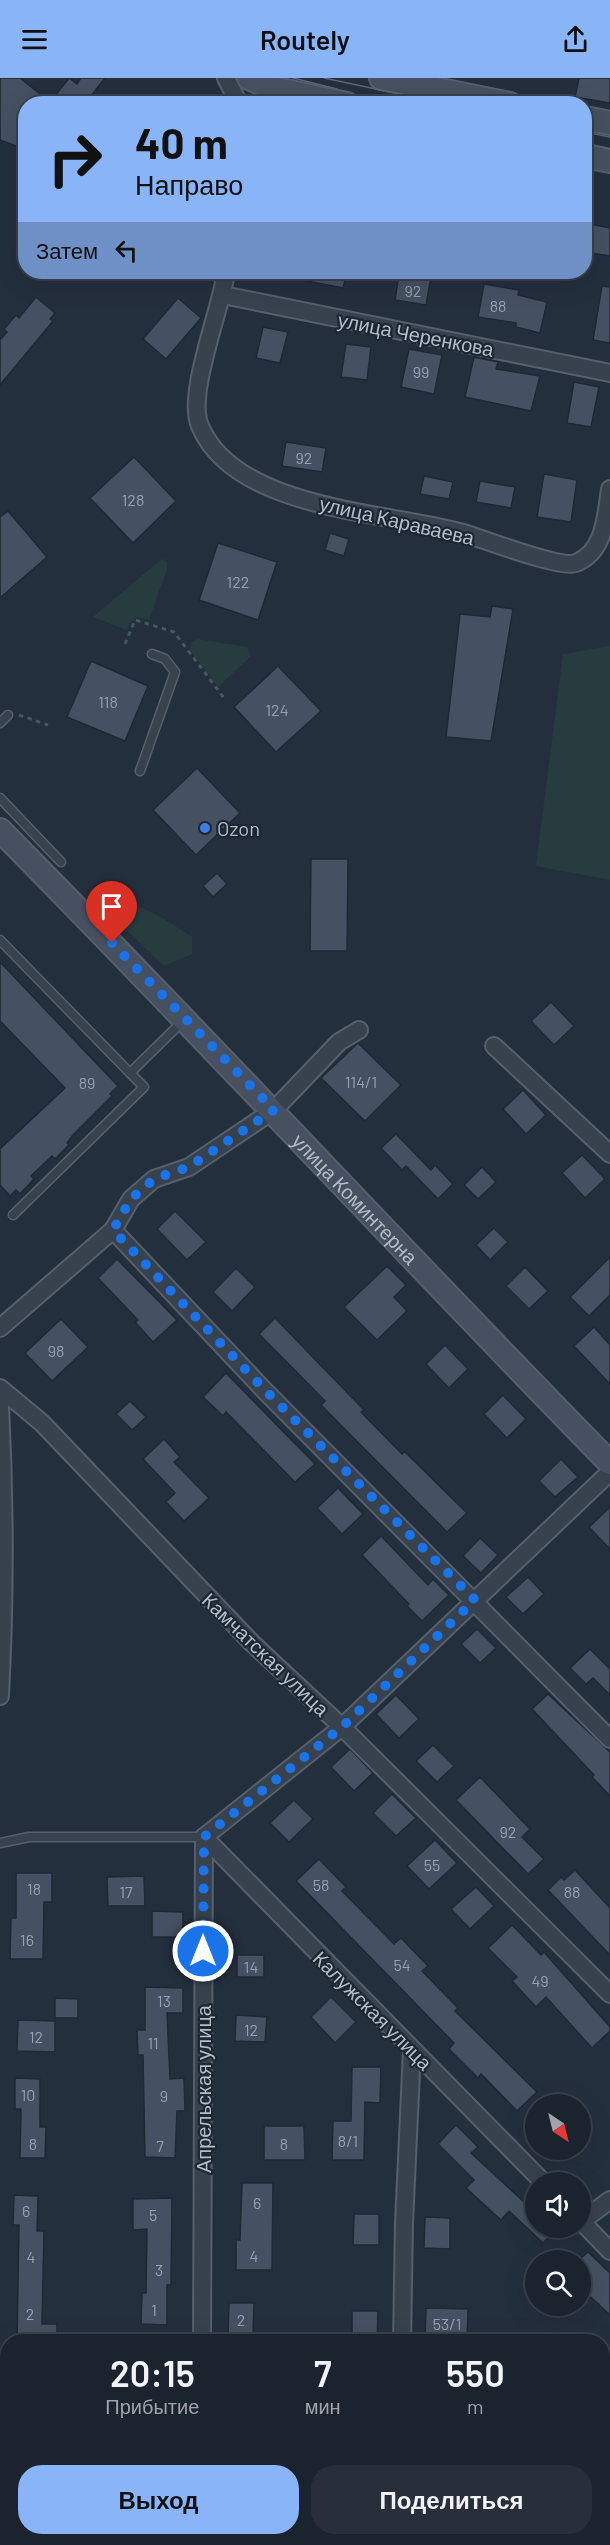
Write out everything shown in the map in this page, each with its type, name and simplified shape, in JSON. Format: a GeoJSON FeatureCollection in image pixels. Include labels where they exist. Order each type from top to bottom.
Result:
{"type":"FeatureCollection","features":[{"type":"Feature","properties":{"kind":"street"},"geometry":{"type":"LineString","coordinates":[[226,78],[235,96]]}},
{"type":"Feature","properties":{"kind":"street"},"geometry":{"type":"LineString","coordinates":[[249,78],[272,88],[310,96]]}},
{"type":"Feature","properties":{"kind":"street"},"geometry":{"type":"LineString","coordinates":[[381,78],[470,96]]}},
{"type":"Feature","properties":{"kind":"street"},"geometry":{"type":"LineString","coordinates":[[592,119],[610,123]]}},
{"type":"Feature","properties":{"kind":"street"},"geometry":{"type":"LineString","coordinates":[[592,157],[610,161]]}},
{"type":"Feature","properties":{"kind":"street"},"geometry":{"type":"LineString","coordinates":[[222,295],[225,279]]}},
{"type":"Feature","properties":{"kind":"street","name":"улица Черенкова"},"geometry":{"type":"LineString","coordinates":[[222,295],[610,373]]}},
{"type":"Feature","properties":{"kind":"street","name":"улица Караваева"},"geometry":{"type":"LineString","coordinates":[[222,295],[196,401],[199,424],[211,448],[230,465],[275,490],[343,511],[461,533],[557,563],[574,564],[592,554],[603,531],[610,489]]}},
{"type":"Feature","properties":{"kind":"street","name":"улица Коминтерна"},"geometry":{"type":"LineString","coordinates":[[0,830],[274,1110],[444,1293],[610,1462]]}},
{"type":"Feature","properties":{"kind":"street"},"geometry":{"type":"LineString","coordinates":[[0,1328],[113,1230],[131,1199],[154,1179],[189,1167],[274,1110],[339,1042],[358,1030]]}},
{"type":"Feature","properties":{"kind":"street"},"geometry":{"type":"LineString","coordinates":[[494,1046],[610,1154]]}},
{"type":"Feature","properties":{"kind":"street"},"geometry":{"type":"LineString","coordinates":[[113,1230],[264,1389],[610,1739]]}},
{"type":"Feature","properties":{"kind":"street","name":"Камчатская улица"},"geometry":{"type":"LineString","coordinates":[[0,1388],[42,1423],[252,1643],[342,1727],[610,1994]]}},
{"type":"Feature","properties":{"kind":"street"},"geometry":{"type":"LineString","coordinates":[[0,1405],[4,1494],[4,1601],[0,1696]]}},
{"type":"Feature","properties":{"kind":"street"},"geometry":{"type":"LineString","coordinates":[[204,1837],[342,1727],[610,1472]]}},
{"type":"Feature","properties":{"kind":"street","name":"Калужская улица"},"geometry":{"type":"LineString","coordinates":[[204,1837],[533,2172]]}},
{"type":"Feature","properties":{"kind":"street","name":"Апрельская улица"},"geometry":{"type":"LineString","coordinates":[[202,2334],[204,1837]]}},
{"type":"Feature","properties":{"kind":"street"},"geometry":{"type":"LineString","coordinates":[[402,2334],[404,2223],[412,2050]]}},
{"type":"Feature","properties":{"kind":"street"},"geometry":{"type":"LineString","coordinates":[[591,2214],[610,2200]]}},
{"type":"Feature","properties":{"kind":"street"},"geometry":{"type":"LineString","coordinates":[[591,2231],[610,2251]]}},
{"type":"Feature","properties":{"kind":"lane"},"geometry":{"type":"LineString","coordinates":[[140,771],[175,672],[170,663],[152,654]]}},
{"type":"Feature","properties":{"kind":"lane"},"geometry":{"type":"LineString","coordinates":[[0,723],[8,715]]}},
{"type":"Feature","properties":{"kind":"lane"},"geometry":{"type":"LineString","coordinates":[[0,798],[61,862]]}},
{"type":"Feature","properties":{"kind":"lane"},"geometry":{"type":"LineString","coordinates":[[0,940],[144,1087],[13,1215]]}},
{"type":"Feature","properties":{"kind":"lane"},"geometry":{"type":"LineString","coordinates":[[130,1073],[185,1019]]}},
{"type":"Feature","properties":{"kind":"lane"},"geometry":{"type":"LineString","coordinates":[[0,1843],[29,1837],[204,1837]]}},
{"type":"Feature","properties":{"kind":"path"},"geometry":{"type":"LineString","coordinates":[[125,644],[135,620],[174,632],[224,698]]}},
{"type":"Feature","properties":{"kind":"path"},"geometry":{"type":"LineString","coordinates":[[8,715],[22,715],[48,724]]}},
{"type":"Feature","properties":{"kind":"green space"},"geometry":{"type":"Polygon","coordinates":[[[162,559],[167,562],[167,569],[149,620],[136,617],[127,630],[93,617],[162,559]]]}},
{"type":"Feature","properties":{"kind":"green space"},"geometry":{"type":"Polygon","coordinates":[[[197,639],[247,647],[251,656],[218,687],[190,650],[191,643],[197,639]]]}},
{"type":"Feature","properties":{"kind":"green space"},"geometry":{"type":"Polygon","coordinates":[[[610,646],[610,880],[536,866],[563,654],[610,646]]]}},
{"type":"Feature","properties":{"kind":"green space"},"geometry":{"type":"Polygon","coordinates":[[[127,901],[161,917],[192,937],[192,954],[164,966],[117,921],[127,901]]]}},
{"type":"Feature","properties":{"kind":"building"},"geometry":{"type":"Polygon","coordinates":[[[0,78],[20,78],[42,96],[18,96],[18,147],[0,140],[0,78]]]}},
{"type":"Feature","properties":{"kind":"building"},"geometry":{"type":"Polygon","coordinates":[[[69,78],[77,84],[81,78],[105,78],[91,96],[55,96],[69,78]]]}},
{"type":"Feature","properties":{"kind":"building"},"geometry":{"type":"Polygon","coordinates":[[[579,78],[610,78],[610,103],[592,100],[592,96],[575,96],[579,78]]]}},
{"type":"Feature","properties":{"kind":"building"},"geometry":{"type":"Polygon","coordinates":[[[592,224],[610,228],[610,256],[592,253],[592,224]]]}},
{"type":"Feature","properties":{"kind":"building"},"geometry":{"type":"Polygon","coordinates":[[[297,279],[345,279],[343,288],[297,279]]]}},
{"type":"Feature","properties":{"kind":"building"},"geometry":{"type":"Polygon","coordinates":[[[398,279],[431,279],[426,305],[395,300],[398,279]]]}},
{"type":"Feature","properties":{"kind":"building"},"geometry":{"type":"Polygon","coordinates":[[[484,284],[519,290],[518,295],[547,302],[540,333],[516,327],[516,323],[478,317],[484,284]]]}},
{"type":"Feature","properties":{"kind":"building"},"geometry":{"type":"Polygon","coordinates":[[[602,286],[610,287],[610,343],[593,340],[602,286]]]}},
{"type":"Feature","properties":{"kind":"building"},"geometry":{"type":"Polygon","coordinates":[[[36,297],[55,313],[50,319],[53,321],[0,385],[0,340],[7,332],[4,329],[16,315],[19,318],[36,297]]]}},
{"type":"Feature","properties":{"kind":"building"},"geometry":{"type":"Polygon","coordinates":[[[178,298],[201,318],[166,359],[143,339],[178,298]]]}},
{"type":"Feature","properties":{"kind":"building"},"geometry":{"type":"Polygon","coordinates":[[[263,327],[288,332],[280,363],[256,358],[263,327]]]}},
{"type":"Feature","properties":{"kind":"building"},"geometry":{"type":"Polygon","coordinates":[[[346,344],[371,347],[367,380],[341,377],[346,344]]]}},
{"type":"Feature","properties":{"kind":"building"},"geometry":{"type":"Polygon","coordinates":[[[409,349],[442,355],[434,394],[401,387],[409,349]]]}},
{"type":"Feature","properties":{"kind":"building"},"geometry":{"type":"Polygon","coordinates":[[[474,357],[498,362],[496,369],[540,376],[531,411],[465,397],[474,357]]]}},
{"type":"Feature","properties":{"kind":"building"},"geometry":{"type":"Polygon","coordinates":[[[574,382],[599,387],[591,427],[567,423],[574,382]]]}},
{"type":"Feature","properties":{"kind":"building"},"geometry":{"type":"Polygon","coordinates":[[[286,442],[326,448],[322,472],[282,466],[286,442]]]}},
{"type":"Feature","properties":{"kind":"building"},"geometry":{"type":"Polygon","coordinates":[[[134,457],[176,501],[133,543],[90,498],[134,457]]]}},
{"type":"Feature","properties":{"kind":"building"},"geometry":{"type":"Polygon","coordinates":[[[544,474],[577,480],[571,522],[537,517],[544,474]]]}},
{"type":"Feature","properties":{"kind":"building"},"geometry":{"type":"Polygon","coordinates":[[[424,476],[453,482],[449,499],[420,494],[424,476]]]}},
{"type":"Feature","properties":{"kind":"building"},"geometry":{"type":"Polygon","coordinates":[[[480,481],[515,487],[511,508],[476,502],[480,481]]]}},
{"type":"Feature","properties":{"kind":"building"},"geometry":{"type":"Polygon","coordinates":[[[8,511],[47,557],[0,598],[0,517],[8,511]]]}},
{"type":"Feature","properties":{"kind":"building"},"geometry":{"type":"Polygon","coordinates":[[[330,533],[349,539],[344,556],[325,550],[330,533]]]}},
{"type":"Feature","properties":{"kind":"building"},"geometry":{"type":"Polygon","coordinates":[[[218,543],[277,562],[258,620],[199,600],[218,543]]]}},
{"type":"Feature","properties":{"kind":"building"},"geometry":{"type":"Polygon","coordinates":[[[492,606],[513,609],[491,741],[446,737],[460,614],[490,617],[492,606]]]}},
{"type":"Feature","properties":{"kind":"building"},"geometry":{"type":"Polygon","coordinates":[[[91,661],[148,686],[125,741],[67,717],[91,661]]]}},
{"type":"Feature","properties":{"kind":"building"},"geometry":{"type":"Polygon","coordinates":[[[278,666],[321,711],[276,752],[234,707],[278,666]]]}},
{"type":"Feature","properties":{"kind":"building"},"geometry":{"type":"Polygon","coordinates":[[[197,768],[240,813],[196,855],[153,810],[197,768]]]}},
{"type":"Feature","properties":{"kind":"building"},"geometry":{"type":"Polygon","coordinates":[[[311,859],[348,859],[347,951],[310,951],[311,859]]]}},
{"type":"Feature","properties":{"kind":"building"},"geometry":{"type":"Polygon","coordinates":[[[217,873],[227,884],[213,897],[203,886],[217,873]]]}},
{"type":"Feature","properties":{"kind":"building"},"geometry":{"type":"Polygon","coordinates":[[[0,962],[118,1086],[110,1094],[112,1096],[73,1135],[67,1143],[69,1145],[55,1159],[52,1156],[31,1176],[34,1179],[20,1194],[16,1190],[10,1196],[0,1185],[0,1149],[65,1088],[0,1021],[0,962]]]}},
{"type":"Feature","properties":{"kind":"building"},"geometry":{"type":"Polygon","coordinates":[[[551,1002],[574,1026],[554,1045],[531,1021],[551,1002]]]}},
{"type":"Feature","properties":{"kind":"building"},"geometry":{"type":"Polygon","coordinates":[[[358,1043],[401,1085],[365,1121],[321,1078],[358,1043]]]}},
{"type":"Feature","properties":{"kind":"building"},"geometry":{"type":"Polygon","coordinates":[[[523,1090],[546,1115],[526,1134],[503,1109],[523,1090]]]}},
{"type":"Feature","properties":{"kind":"building"},"geometry":{"type":"Polygon","coordinates":[[[396,1134],[431,1170],[435,1165],[453,1184],[438,1199],[406,1166],[402,1170],[381,1148],[396,1134]]]}},
{"type":"Feature","properties":{"kind":"building"},"geometry":{"type":"Polygon","coordinates":[[[582,1155],[605,1179],[585,1198],[562,1173],[582,1155]]]}},
{"type":"Feature","properties":{"kind":"building"},"geometry":{"type":"Polygon","coordinates":[[[482,1167],[496,1182],[478,1199],[464,1185],[482,1167]]]}},
{"type":"Feature","properties":{"kind":"building"},"geometry":{"type":"Polygon","coordinates":[[[175,1211],[206,1242],[187,1260],[157,1229],[175,1211]]]}},
{"type":"Feature","properties":{"kind":"building"},"geometry":{"type":"Polygon","coordinates":[[[494,1228],[508,1242],[490,1260],[476,1245],[494,1228]]]}},
{"type":"Feature","properties":{"kind":"building"},"geometry":{"type":"Polygon","coordinates":[[[610,1257],[610,1295],[589,1316],[570,1297],[610,1257]]]}},
{"type":"Feature","properties":{"kind":"building"},"geometry":{"type":"Polygon","coordinates":[[[117,1259],[177,1320],[153,1342],[135,1322],[138,1320],[98,1278],[117,1259]]]}},
{"type":"Feature","properties":{"kind":"building"},"geometry":{"type":"Polygon","coordinates":[[[387,1266],[406,1285],[394,1297],[407,1311],[377,1340],[344,1307],[387,1266]]]}},
{"type":"Feature","properties":{"kind":"building"},"geometry":{"type":"Polygon","coordinates":[[[525,1267],[548,1291],[529,1309],[506,1286],[525,1267]]]}},
{"type":"Feature","properties":{"kind":"building"},"geometry":{"type":"Polygon","coordinates":[[[236,1268],[255,1287],[232,1311],[213,1292],[236,1268]]]}},
{"type":"Feature","properties":{"kind":"building"},"geometry":{"type":"Polygon","coordinates":[[[275,1318],[364,1410],[361,1412],[402,1454],[405,1452],[467,1513],[447,1532],[321,1405],[325,1401],[259,1334],[275,1318]]]}},
{"type":"Feature","properties":{"kind":"building"},"geometry":{"type":"Polygon","coordinates":[[[61,1319],[88,1347],[52,1381],[25,1353],[61,1319]]]}},
{"type":"Feature","properties":{"kind":"building"},"geometry":{"type":"Polygon","coordinates":[[[594,1327],[610,1345],[610,1384],[574,1346],[594,1327]]]}},
{"type":"Feature","properties":{"kind":"building"},"geometry":{"type":"Polygon","coordinates":[[[445,1345],[468,1369],[449,1388],[426,1364],[445,1345]]]}},
{"type":"Feature","properties":{"kind":"building"},"geometry":{"type":"Polygon","coordinates":[[[226,1373],[315,1464],[295,1482],[226,1412],[223,1416],[203,1397],[226,1373]]]}},
{"type":"Feature","properties":{"kind":"building"},"geometry":{"type":"Polygon","coordinates":[[[503,1395],[526,1419],[507,1438],[484,1414],[503,1395]]]}},
{"type":"Feature","properties":{"kind":"building"},"geometry":{"type":"Polygon","coordinates":[[[130,1401],[146,1417],[132,1430],[116,1414],[130,1401]]]}},
{"type":"Feature","properties":{"kind":"building"},"geometry":{"type":"Polygon","coordinates":[[[164,1439],[180,1457],[174,1462],[209,1498],[184,1521],[166,1502],[175,1493],[143,1459],[164,1439]]]}},
{"type":"Feature","properties":{"kind":"building"},"geometry":{"type":"Polygon","coordinates":[[[561,1459],[578,1477],[555,1497],[539,1481],[561,1459]]]}},
{"type":"Feature","properties":{"kind":"building"},"geometry":{"type":"Polygon","coordinates":[[[338,1488],[363,1514],[342,1534],[317,1508],[338,1488]]]}},
{"type":"Feature","properties":{"kind":"building"},"geometry":{"type":"Polygon","coordinates":[[[610,1507],[610,1549],[589,1527],[610,1507]]]}},
{"type":"Feature","properties":{"kind":"building"},"geometry":{"type":"Polygon","coordinates":[[[381,1536],[428,1585],[433,1579],[449,1595],[422,1621],[407,1606],[409,1604],[362,1555],[381,1536]]]}},
{"type":"Feature","properties":{"kind":"building"},"geometry":{"type":"Polygon","coordinates":[[[480,1538],[498,1555],[481,1573],[463,1556],[480,1538]]]}},
{"type":"Feature","properties":{"kind":"building"},"geometry":{"type":"Polygon","coordinates":[[[528,1577],[544,1594],[523,1614],[506,1597],[528,1577]]]}},
{"type":"Feature","properties":{"kind":"building"},"geometry":{"type":"Polygon","coordinates":[[[477,1629],[496,1648],[480,1663],[461,1644],[477,1629]]]}},
{"type":"Feature","properties":{"kind":"building"},"geometry":{"type":"Polygon","coordinates":[[[590,1649],[610,1669],[610,1695],[593,1678],[586,1684],[570,1668],[590,1649]]]}},
{"type":"Feature","properties":{"kind":"building"},"geometry":{"type":"Polygon","coordinates":[[[548,1694],[610,1752],[610,1796],[592,1777],[594,1775],[532,1709],[548,1694]]]}},
{"type":"Feature","properties":{"kind":"building"},"geometry":{"type":"Polygon","coordinates":[[[396,1695],[419,1719],[399,1738],[376,1714],[396,1695]]]}},
{"type":"Feature","properties":{"kind":"building"},"geometry":{"type":"Polygon","coordinates":[[[433,1745],[454,1766],[437,1782],[416,1761],[433,1745]]]}},
{"type":"Feature","properties":{"kind":"building"},"geometry":{"type":"Polygon","coordinates":[[[350,1749],[373,1773],[354,1791],[331,1767],[350,1749]]]}},
{"type":"Feature","properties":{"kind":"building"},"geometry":{"type":"Polygon","coordinates":[[[480,1777],[530,1829],[522,1837],[544,1859],[528,1874],[456,1800],[480,1777]]]}},
{"type":"Feature","properties":{"kind":"building"},"geometry":{"type":"Polygon","coordinates":[[[392,1794],[416,1818],[396,1836],[373,1813],[392,1794]]]}},
{"type":"Feature","properties":{"kind":"building"},"geometry":{"type":"Polygon","coordinates":[[[294,1800],[313,1819],[289,1842],[270,1823],[294,1800]]]}},
{"type":"Feature","properties":{"kind":"building"},"geometry":{"type":"Polygon","coordinates":[[[435,1840],[457,1863],[429,1889],[407,1866],[435,1840]]]}},
{"type":"Feature","properties":{"kind":"building"},"geometry":{"type":"Polygon","coordinates":[[[319,1859],[346,1887],[342,1891],[394,1944],[401,1938],[428,1966],[422,1971],[458,2008],[455,2011],[537,2092],[525,2094],[525,2103],[517,2111],[481,2074],[478,2078],[449,2049],[454,2043],[296,1881],[319,1859]]]}},
{"type":"Feature","properties":{"kind":"building"},"geometry":{"type":"Polygon","coordinates":[[[575,1870],[610,1908],[610,1955],[548,1890],[561,1877],[564,1880],[575,1870]]]}},
{"type":"Feature","properties":{"kind":"building"},"geometry":{"type":"Polygon","coordinates":[[[16,1873],[52,1873],[52,1902],[44,1902],[43,1959],[10,1959],[11,1918],[16,1918],[16,1873]]]}},
{"type":"Feature","properties":{"kind":"building"},"geometry":{"type":"Polygon","coordinates":[[[144,1876],[145,1906],[108,1906],[107,1877],[144,1876]]]}},
{"type":"Feature","properties":{"kind":"building"},"geometry":{"type":"Polygon","coordinates":[[[476,1887],[494,1906],[470,1929],[451,1909],[476,1887]]]}},
{"type":"Feature","properties":{"kind":"building"},"geometry":{"type":"Polygon","coordinates":[[[152,1911],[183,1912],[183,1937],[152,1937],[152,1911]]]}},
{"type":"Feature","properties":{"kind":"building"},"geometry":{"type":"Polygon","coordinates":[[[512,1925],[541,1955],[544,1952],[610,2027],[610,2031],[592,2048],[546,1997],[536,2007],[512,1981],[517,1977],[488,1948],[512,1925]]]}},
{"type":"Feature","properties":{"kind":"building"},"geometry":{"type":"Polygon","coordinates":[[[237,1955],[264,1955],[264,1977],[237,1977],[237,1955]]]}},
{"type":"Feature","properties":{"kind":"building"},"geometry":{"type":"Polygon","coordinates":[[[145,1987],[183,1988],[183,2013],[167,2013],[170,2079],[184,2078],[185,2111],[177,2111],[175,2158],[145,2157],[143,2055],[138,2055],[137,2030],[145,2030],[145,1987]]]}},
{"type":"Feature","properties":{"kind":"building"},"geometry":{"type":"Polygon","coordinates":[[[331,1997],[356,2022],[335,2043],[311,2017],[331,1997]]]}},
{"type":"Feature","properties":{"kind":"building"},"geometry":{"type":"Polygon","coordinates":[[[55,1998],[78,1999],[78,2018],[55,2018],[55,1998]]]}},
{"type":"Feature","properties":{"kind":"building"},"geometry":{"type":"Polygon","coordinates":[[[236,2015],[267,2017],[265,2042],[235,2041],[236,2015]]]}},
{"type":"Feature","properties":{"kind":"building"},"geometry":{"type":"Polygon","coordinates":[[[18,2020],[55,2021],[55,2052],[17,2051],[18,2020]]]}},
{"type":"Feature","properties":{"kind":"building"},"geometry":{"type":"Polygon","coordinates":[[[352,2067],[381,2067],[380,2103],[365,2102],[364,2160],[332,2160],[333,2121],[351,2121],[352,2067]]]}},
{"type":"Feature","properties":{"kind":"building"},"geometry":{"type":"Polygon","coordinates":[[[15,2078],[40,2079],[40,2127],[46,2127],[45,2158],[20,2158],[21,2109],[15,2109],[15,2078]]]}},
{"type":"Feature","properties":{"kind":"building"},"geometry":{"type":"Polygon","coordinates":[[[456,2125],[478,2147],[471,2153],[525,2203],[525,2226],[509,2211],[501,2220],[466,2188],[474,2180],[438,2144],[456,2125]]]}},
{"type":"Feature","properties":{"kind":"building"},"geometry":{"type":"Polygon","coordinates":[[[264,2126],[304,2126],[305,2160],[264,2160],[264,2126]]]}},
{"type":"Feature","properties":{"kind":"building"},"geometry":{"type":"Polygon","coordinates":[[[242,2183],[273,2183],[272,2270],[236,2270],[236,2240],[240,2240],[242,2183]]]}},
{"type":"Feature","properties":{"kind":"building"},"geometry":{"type":"Polygon","coordinates":[[[14,2195],[38,2196],[37,2231],[44,2231],[42,2324],[57,2324],[57,2334],[17,2334],[19,2225],[13,2225],[14,2195]]]}},
{"type":"Feature","properties":{"kind":"building"},"geometry":{"type":"Polygon","coordinates":[[[172,2198],[171,2285],[167,2285],[167,2325],[141,2324],[142,2293],[146,2293],[147,2229],[133,2230],[133,2199],[172,2198]]]}},
{"type":"Feature","properties":{"kind":"building"},"geometry":{"type":"Polygon","coordinates":[[[354,2214],[379,2214],[379,2245],[353,2245],[354,2214]]]}},
{"type":"Feature","properties":{"kind":"building"},"geometry":{"type":"Polygon","coordinates":[[[425,2217],[450,2218],[450,2249],[424,2248],[425,2217]]]}},
{"type":"Feature","properties":{"kind":"building"},"geometry":{"type":"Polygon","coordinates":[[[538,2238],[548,2238],[543,2243],[538,2238]]]}},
{"type":"Feature","properties":{"kind":"building"},"geometry":{"type":"Polygon","coordinates":[[[591,2255],[610,2273],[610,2315],[591,2297],[591,2255]]]}},
{"type":"Feature","properties":{"kind":"building"},"geometry":{"type":"Polygon","coordinates":[[[229,2303],[254,2303],[253,2334],[228,2334],[229,2303]]]}},
{"type":"Feature","properties":{"kind":"building"},"geometry":{"type":"Polygon","coordinates":[[[426,2308],[468,2309],[467,2334],[425,2334],[426,2308]]]}},
{"type":"Feature","properties":{"kind":"building"},"geometry":{"type":"Polygon","coordinates":[[[352,2311],[378,2311],[377,2334],[352,2334],[352,2311]]]}},
{"type":"Feature","properties":{"kind":"tram line"},"geometry":{"type":"LineString","coordinates":[[293,78],[337,89]]}},
{"type":"Feature","properties":{"kind":"tram line"},"geometry":{"type":"LineString","coordinates":[[324,78],[409,96]]}},
{"type":"Feature","properties":{"kind":"tram line"},"geometry":{"type":"LineString","coordinates":[[592,133],[610,137]]}},
{"type":"Feature","properties":{"kind":"tram line"},"geometry":{"type":"LineString","coordinates":[[592,145],[610,149]]}},
{"type":"Feature","properties":{"kind":"place","name":"Ozon"},"geometry":{"type":"Point","coordinates":[205,828]}},
{"type":"Feature","properties":{"kind":"route"},"geometry":{"type":"LineString","coordinates":[[112,943],[274,1110],[189,1167],[154,1179],[131,1199],[113,1230],[264,1389],[475,1600],[342,1727],[204,1837],[203,1951]]}}]}
